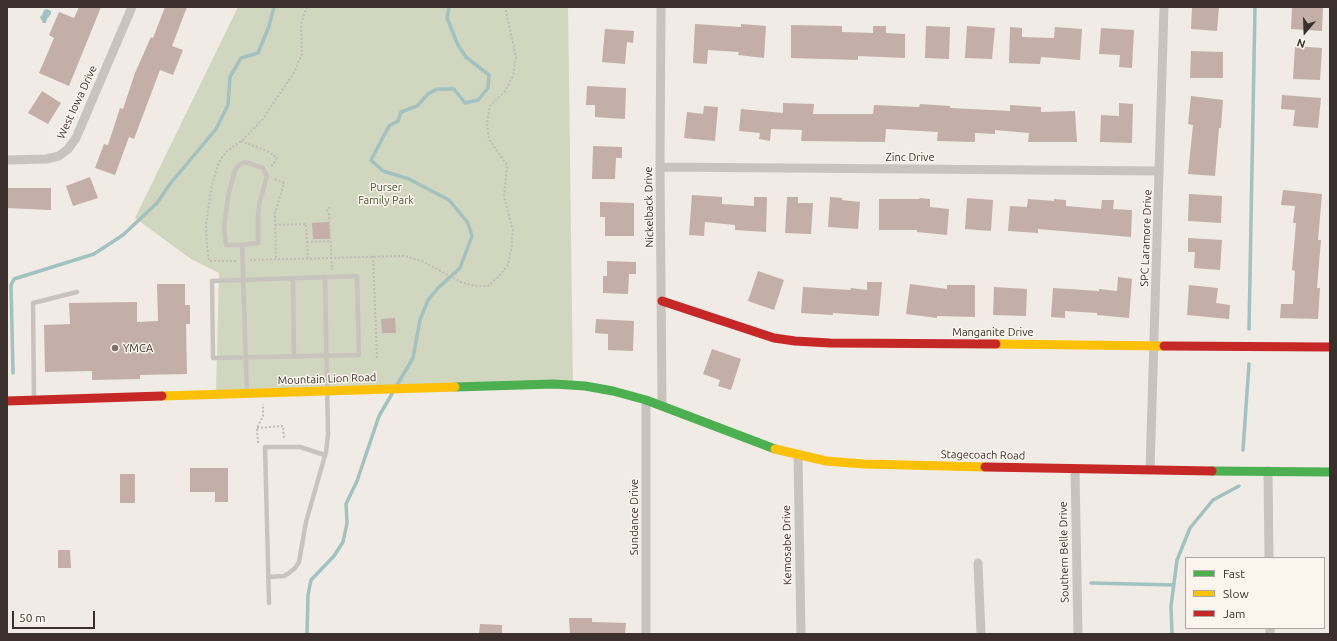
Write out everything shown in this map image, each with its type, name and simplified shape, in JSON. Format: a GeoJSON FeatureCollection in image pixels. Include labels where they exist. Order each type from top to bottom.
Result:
{"type":"FeatureCollection","features":[{"type":"Feature","properties":{"kind":"street","name":"West Iowa Drive"},"geometry":{"type":"LineString","coordinates":[[7,160],[46,159],[59,156],[68,149],[76,138],[132,7]]}},
{"type":"Feature","properties":{"kind":"street","name":"Nickelback Drive"},"geometry":{"type":"LineString","coordinates":[[661,7],[660,167],[662,406]]}},
{"type":"Feature","properties":{"kind":"street","name":"SPC Laramore Drive"},"geometry":{"type":"LineString","coordinates":[[1150,470],[1155,345],[1164,7]]}},
{"type":"Feature","properties":{"kind":"street","name":"Zinc Drive"},"geometry":{"type":"LineString","coordinates":[[660,167],[1159,170]]}},
{"type":"Feature","properties":{"kind":"street","name":"Manganite Drive"},"geometry":{"type":"LineString","coordinates":[[662,301],[774,338],[795,341],[830,343],[1330,347]]}},
{"type":"Feature","properties":{"kind":"street","name":"Mountain Lion Road"},"geometry":{"type":"LineString","coordinates":[[7,400],[327,392],[554,384],[592,388],[646,400]]}},
{"type":"Feature","properties":{"kind":"street","name":"Stagecoach Road"},"geometry":{"type":"LineString","coordinates":[[646,400],[777,450],[798,456],[826,461],[864,464],[1075,469],[1330,472]]}},
{"type":"Feature","properties":{"kind":"street","name":"Sundance Drive"},"geometry":{"type":"LineString","coordinates":[[646,400],[646,634]]}},
{"type":"Feature","properties":{"kind":"street","name":"Kemosabe Drive"},"geometry":{"type":"LineString","coordinates":[[798,456],[801,634]]}},
{"type":"Feature","properties":{"kind":"street","name":"Southern Belle Drive"},"geometry":{"type":"LineString","coordinates":[[1075,469],[1078,634]]}},
{"type":"Feature","properties":{"kind":"street"},"geometry":{"type":"LineString","coordinates":[[1268,471],[1269,557]]}},
{"type":"Feature","properties":{"kind":"street"},"geometry":{"type":"LineString","coordinates":[[978,563],[981,634]]}},
{"type":"Feature","properties":{"kind":"lane"},"geometry":{"type":"LineString","coordinates":[[245,162],[263,168],[267,176],[258,214],[258,243],[242,245],[226,245],[224,227],[228,196],[235,170],[239,165],[245,162]]}},
{"type":"Feature","properties":{"kind":"lane"},"geometry":{"type":"LineString","coordinates":[[242,245],[248,394]]}},
{"type":"Feature","properties":{"kind":"lane"},"geometry":{"type":"LineString","coordinates":[[356,276],[359,355],[213,358],[212,281],[332,277],[356,276]]}},
{"type":"Feature","properties":{"kind":"lane"},"geometry":{"type":"LineString","coordinates":[[268,577],[284,576],[295,568],[299,562],[306,522],[326,455],[328,435],[324,277]]}},
{"type":"Feature","properties":{"kind":"lane"},"geometry":{"type":"LineString","coordinates":[[293,278],[294,356]]}},
{"type":"Feature","properties":{"kind":"lane"},"geometry":{"type":"LineString","coordinates":[[34,400],[33,303],[77,292]]}},
{"type":"Feature","properties":{"kind":"lane"},"geometry":{"type":"LineString","coordinates":[[269,603],[265,447],[300,447],[326,455]]}},
{"type":"Feature","properties":{"kind":"path"},"geometry":{"type":"LineString","coordinates":[[307,7],[301,24],[302,54],[295,71],[262,120],[244,139],[226,152],[219,162],[213,181],[206,225],[208,261],[373,256],[412,257],[461,282],[474,286],[488,286],[498,277],[508,265],[511,250],[513,230],[504,197],[507,164],[489,139],[487,124],[490,106],[505,91],[513,76],[516,57],[505,7]]}},
{"type":"Feature","properties":{"kind":"path"},"geometry":{"type":"LineString","coordinates":[[330,207],[327,210],[329,213],[332,277]]}},
{"type":"Feature","properties":{"kind":"path"},"geometry":{"type":"LineString","coordinates":[[275,225],[306,224],[308,258]]}},
{"type":"Feature","properties":{"kind":"path"},"geometry":{"type":"LineString","coordinates":[[307,242],[331,241]]}},
{"type":"Feature","properties":{"kind":"path"},"geometry":{"type":"LineString","coordinates":[[373,256],[377,359]]}},
{"type":"Feature","properties":{"kind":"path"},"geometry":{"type":"LineString","coordinates":[[263,393],[263,416],[257,428],[258,447],[265,447]]}},
{"type":"Feature","properties":{"kind":"path"},"geometry":{"type":"LineString","coordinates":[[257,428],[283,426],[284,446]]}},
{"type":"Feature","properties":{"kind":"green space","name":"Purser Family Park"},"geometry":{"type":"Polygon","coordinates":[[[238,7],[568,7],[573,386],[216,394],[219,273],[191,259],[135,218],[238,7]]]}},
{"type":"Feature","properties":{"kind":"water"},"geometry":{"type":"Polygon","coordinates":[[[47,9],[51,11],[51,14],[46,23],[43,23],[40,17],[44,10],[47,9]]]}},
{"type":"Feature","properties":{"kind":"building"},"geometry":{"type":"Polygon","coordinates":[[[79,7],[101,7],[69,86],[39,73],[54,38],[49,35],[59,12],[74,18],[79,7]]]}},
{"type":"Feature","properties":{"kind":"building"},"geometry":{"type":"Polygon","coordinates":[[[165,7],[187,7],[172,46],[183,50],[173,75],[160,70],[134,139],[129,137],[115,175],[95,168],[104,144],[108,145],[120,108],[123,109],[135,73],[151,37],[153,38],[165,7]]]}},
{"type":"Feature","properties":{"kind":"building"},"geometry":{"type":"Polygon","coordinates":[[[1192,7],[1219,7],[1217,31],[1191,29],[1192,7]]]}},
{"type":"Feature","properties":{"kind":"building"},"geometry":{"type":"Polygon","coordinates":[[[1292,7],[1323,7],[1322,31],[1291,29],[1292,7]]]}},
{"type":"Feature","properties":{"kind":"building"},"geometry":{"type":"Polygon","coordinates":[[[695,24],[741,27],[741,24],[766,26],[764,58],[738,55],[739,52],[708,50],[707,64],[693,63],[695,24]]]}},
{"type":"Feature","properties":{"kind":"building"},"geometry":{"type":"Polygon","coordinates":[[[791,25],[842,26],[842,32],[873,33],[873,26],[886,26],[886,33],[905,34],[905,58],[858,56],[858,60],[791,58],[791,25]]]}},
{"type":"Feature","properties":{"kind":"building"},"geometry":{"type":"Polygon","coordinates":[[[926,26],[950,27],[949,59],[925,58],[926,26]]]}},
{"type":"Feature","properties":{"kind":"building"},"geometry":{"type":"Polygon","coordinates":[[[967,26],[995,28],[992,59],[965,58],[967,26]]]}},
{"type":"Feature","properties":{"kind":"building"},"geometry":{"type":"Polygon","coordinates":[[[1010,27],[1022,28],[1022,37],[1054,38],[1055,27],[1082,29],[1080,60],[1041,57],[1040,64],[1009,63],[1010,27]]]}},
{"type":"Feature","properties":{"kind":"building"},"geometry":{"type":"Polygon","coordinates":[[[1101,28],[1134,30],[1132,68],[1119,67],[1120,55],[1099,54],[1101,28]]]}},
{"type":"Feature","properties":{"kind":"building"},"geometry":{"type":"Polygon","coordinates":[[[605,29],[634,31],[633,43],[627,42],[625,64],[602,62],[605,29]]]}},
{"type":"Feature","properties":{"kind":"building"},"geometry":{"type":"Polygon","coordinates":[[[1295,46],[1322,48],[1320,80],[1293,79],[1295,46]]]}},
{"type":"Feature","properties":{"kind":"building"},"geometry":{"type":"Polygon","coordinates":[[[1191,51],[1223,52],[1223,78],[1190,78],[1191,51]]]}},
{"type":"Feature","properties":{"kind":"building"},"geometry":{"type":"Polygon","coordinates":[[[587,86],[626,88],[625,119],[595,117],[595,105],[586,105],[587,86]]]}},
{"type":"Feature","properties":{"kind":"building"},"geometry":{"type":"Polygon","coordinates":[[[42,91],[61,103],[48,124],[28,113],[42,91]]]}},
{"type":"Feature","properties":{"kind":"building"},"geometry":{"type":"Polygon","coordinates":[[[1282,95],[1321,98],[1318,128],[1293,126],[1295,110],[1281,109],[1282,95]]]}},
{"type":"Feature","properties":{"kind":"building"},"geometry":{"type":"Polygon","coordinates":[[[1191,96],[1223,100],[1215,176],[1188,174],[1193,125],[1188,124],[1191,96]]]}},
{"type":"Feature","properties":{"kind":"building"},"geometry":{"type":"Polygon","coordinates":[[[783,103],[814,104],[813,114],[873,114],[874,105],[919,107],[920,104],[950,106],[950,108],[1010,111],[1010,105],[1041,107],[1041,112],[1075,111],[1077,142],[1028,142],[1029,133],[995,130],[995,134],[975,133],[975,142],[937,141],[938,132],[886,129],[885,142],[801,141],[802,130],[771,129],[770,141],[759,139],[760,133],[739,131],[741,109],[783,113],[783,103]]]}},
{"type":"Feature","properties":{"kind":"building"},"geometry":{"type":"Polygon","coordinates":[[[1119,103],[1133,104],[1132,143],[1100,142],[1101,115],[1119,116],[1119,103]]]}},
{"type":"Feature","properties":{"kind":"building"},"geometry":{"type":"Polygon","coordinates":[[[704,106],[718,107],[715,141],[684,138],[687,112],[703,114],[704,106]]]}},
{"type":"Feature","properties":{"kind":"building"},"geometry":{"type":"Polygon","coordinates":[[[593,146],[622,147],[622,158],[616,158],[615,179],[592,179],[593,146]]]}},
{"type":"Feature","properties":{"kind":"building"},"geometry":{"type":"Polygon","coordinates":[[[90,177],[98,198],[73,206],[66,186],[90,177]]]}},
{"type":"Feature","properties":{"kind":"building"},"geometry":{"type":"Polygon","coordinates":[[[7,188],[51,188],[51,210],[7,208],[7,188]]]}},
{"type":"Feature","properties":{"kind":"building"},"geometry":{"type":"Polygon","coordinates":[[[1283,190],[1322,194],[1318,240],[1321,240],[1317,288],[1320,288],[1318,319],[1280,318],[1281,304],[1293,304],[1295,271],[1292,270],[1296,223],[1293,223],[1295,206],[1281,205],[1283,190]]]}},
{"type":"Feature","properties":{"kind":"building"},"geometry":{"type":"Polygon","coordinates":[[[1189,194],[1222,196],[1221,223],[1188,221],[1189,194]]]}},
{"type":"Feature","properties":{"kind":"building"},"geometry":{"type":"Polygon","coordinates":[[[692,195],[722,197],[722,204],[754,206],[754,197],[767,197],[766,232],[735,230],[735,225],[705,222],[704,236],[689,235],[692,195]]]}},
{"type":"Feature","properties":{"kind":"building"},"geometry":{"type":"Polygon","coordinates":[[[787,197],[798,197],[798,203],[813,203],[811,234],[785,233],[787,197]]]}},
{"type":"Feature","properties":{"kind":"building"},"geometry":{"type":"Polygon","coordinates":[[[830,197],[860,202],[858,229],[828,227],[830,197]]]}},
{"type":"Feature","properties":{"kind":"building"},"geometry":{"type":"Polygon","coordinates":[[[967,198],[993,200],[991,231],[965,229],[967,198]]]}},
{"type":"Feature","properties":{"kind":"building"},"geometry":{"type":"Polygon","coordinates":[[[879,199],[930,199],[930,207],[949,209],[947,235],[917,232],[917,230],[879,230],[879,199]]]}},
{"type":"Feature","properties":{"kind":"building"},"geometry":{"type":"Polygon","coordinates":[[[1028,199],[1054,201],[1054,199],[1066,200],[1066,206],[1101,209],[1102,200],[1114,200],[1113,209],[1132,210],[1131,237],[1038,229],[1038,233],[1008,231],[1010,206],[1027,207],[1028,199]]]}},
{"type":"Feature","properties":{"kind":"building"},"geometry":{"type":"Polygon","coordinates":[[[600,202],[634,203],[634,236],[605,236],[605,217],[600,217],[600,202]]]}},
{"type":"Feature","properties":{"kind":"building"},"geometry":{"type":"Polygon","coordinates":[[[329,222],[330,239],[313,239],[312,223],[329,222]]]}},
{"type":"Feature","properties":{"kind":"building"},"geometry":{"type":"Polygon","coordinates":[[[1188,238],[1222,240],[1220,270],[1194,268],[1195,252],[1188,252],[1188,238]]]}},
{"type":"Feature","properties":{"kind":"building"},"geometry":{"type":"Polygon","coordinates":[[[607,261],[636,262],[636,274],[629,274],[628,294],[603,293],[603,276],[607,276],[607,261]]]}},
{"type":"Feature","properties":{"kind":"building"},"geometry":{"type":"Polygon","coordinates":[[[758,271],[784,280],[774,310],[748,301],[758,271]]]}},
{"type":"Feature","properties":{"kind":"building"},"geometry":{"type":"Polygon","coordinates":[[[1118,277],[1132,279],[1129,318],[1097,315],[1097,313],[1065,311],[1065,318],[1051,317],[1053,288],[1117,291],[1118,277]]]}},
{"type":"Feature","properties":{"kind":"building"},"geometry":{"type":"Polygon","coordinates":[[[867,282],[882,282],[879,316],[833,313],[833,315],[801,313],[803,287],[850,290],[851,288],[867,290],[867,282]]]}},
{"type":"Feature","properties":{"kind":"building","name":"YMCA"},"geometry":{"type":"Polygon","coordinates":[[[157,284],[185,284],[185,305],[190,305],[190,324],[186,324],[187,374],[140,375],[140,379],[92,380],[92,371],[45,372],[44,325],[70,324],[69,303],[137,302],[137,322],[158,321],[157,284]]]}},
{"type":"Feature","properties":{"kind":"building"},"geometry":{"type":"Polygon","coordinates":[[[910,284],[947,289],[947,285],[975,285],[975,317],[937,316],[937,318],[906,314],[910,284]]]}},
{"type":"Feature","properties":{"kind":"building"},"geometry":{"type":"Polygon","coordinates":[[[1189,285],[1218,288],[1216,303],[1230,305],[1229,319],[1187,315],[1189,285]]]}},
{"type":"Feature","properties":{"kind":"building"},"geometry":{"type":"Polygon","coordinates":[[[994,287],[1027,289],[1026,316],[993,315],[994,287]]]}},
{"type":"Feature","properties":{"kind":"building"},"geometry":{"type":"Polygon","coordinates":[[[395,318],[396,333],[382,333],[381,319],[395,318]]]}},
{"type":"Feature","properties":{"kind":"building"},"geometry":{"type":"Polygon","coordinates":[[[596,319],[634,321],[633,351],[608,350],[608,334],[595,333],[596,319]]]}},
{"type":"Feature","properties":{"kind":"building"},"geometry":{"type":"Polygon","coordinates":[[[712,349],[741,359],[731,390],[718,386],[720,380],[703,374],[712,349]]]}},
{"type":"Feature","properties":{"kind":"building"},"geometry":{"type":"Polygon","coordinates":[[[190,468],[228,468],[228,502],[215,502],[215,492],[190,492],[190,468]]]}},
{"type":"Feature","properties":{"kind":"building"},"geometry":{"type":"Polygon","coordinates":[[[120,474],[135,474],[135,503],[120,503],[120,474]]]}},
{"type":"Feature","properties":{"kind":"building"},"geometry":{"type":"Polygon","coordinates":[[[58,550],[70,550],[71,568],[58,568],[58,550]]]}},
{"type":"Feature","properties":{"kind":"building"},"geometry":{"type":"Polygon","coordinates":[[[569,618],[592,618],[592,622],[626,623],[625,634],[570,634],[569,618]]]}},
{"type":"Feature","properties":{"kind":"building"},"geometry":{"type":"Polygon","coordinates":[[[480,624],[502,625],[502,634],[479,634],[480,624]]]}},
{"type":"Feature","properties":{"kind":"waterway"},"geometry":{"type":"LineString","coordinates":[[13,373],[11,285],[14,279],[94,254],[123,235],[157,203],[170,184],[216,129],[228,105],[230,77],[241,58],[258,53],[269,26],[274,7]]}},
{"type":"Feature","properties":{"kind":"waterway"},"geometry":{"type":"LineString","coordinates":[[397,385],[413,358],[420,320],[428,300],[438,288],[460,268],[472,236],[468,223],[449,200],[409,179],[383,171],[371,160],[389,126],[398,121],[401,112],[417,106],[428,94],[437,89],[454,89],[465,103],[478,100],[488,88],[489,75],[466,57],[458,45],[447,18],[449,7]]}},
{"type":"Feature","properties":{"kind":"waterway"},"geometry":{"type":"LineString","coordinates":[[1249,329],[1255,7]]}},
{"type":"Feature","properties":{"kind":"waterway"},"geometry":{"type":"LineString","coordinates":[[1243,450],[1249,364]]}},
{"type":"Feature","properties":{"kind":"waterway"},"geometry":{"type":"LineString","coordinates":[[307,634],[308,595],[311,580],[334,556],[343,542],[347,523],[346,504],[357,481],[379,416],[393,392]]}},
{"type":"Feature","properties":{"kind":"waterway"},"geometry":{"type":"LineString","coordinates":[[1172,634],[1171,606],[1177,560],[1190,528],[1213,500],[1239,486]]}},
{"type":"Feature","properties":{"kind":"waterway"},"geometry":{"type":"LineString","coordinates":[[1091,583],[1174,585]]}},
{"type":"Feature","properties":{"kind":"traffic: fast"},"geometry":{"type":"LineString","coordinates":[[455,387],[554,384],[585,386],[613,391],[646,400],[775,449]]}},
{"type":"Feature","properties":{"kind":"traffic: fast"},"geometry":{"type":"LineString","coordinates":[[1212,471],[1330,472]]}},
{"type":"Feature","properties":{"kind":"traffic: slow"},"geometry":{"type":"LineString","coordinates":[[996,344],[1164,346]]}},
{"type":"Feature","properties":{"kind":"traffic: slow"},"geometry":{"type":"LineString","coordinates":[[162,396],[455,387]]}},
{"type":"Feature","properties":{"kind":"traffic: slow"},"geometry":{"type":"LineString","coordinates":[[775,449],[826,461],[864,464],[985,467]]}},
{"type":"Feature","properties":{"kind":"traffic: jam"},"geometry":{"type":"LineString","coordinates":[[662,301],[774,338],[795,341],[830,343],[996,344]]}},
{"type":"Feature","properties":{"kind":"traffic: jam"},"geometry":{"type":"LineString","coordinates":[[1164,346],[1330,347]]}},
{"type":"Feature","properties":{"kind":"traffic: jam"},"geometry":{"type":"LineString","coordinates":[[7,401],[162,396]]}},
{"type":"Feature","properties":{"kind":"traffic: jam"},"geometry":{"type":"LineString","coordinates":[[985,467],[1212,471]]}},
{"type":"Feature","properties":{"kind":"place","name":"YMCA"},"geometry":{"type":"Point","coordinates":[115,348]}}]}
